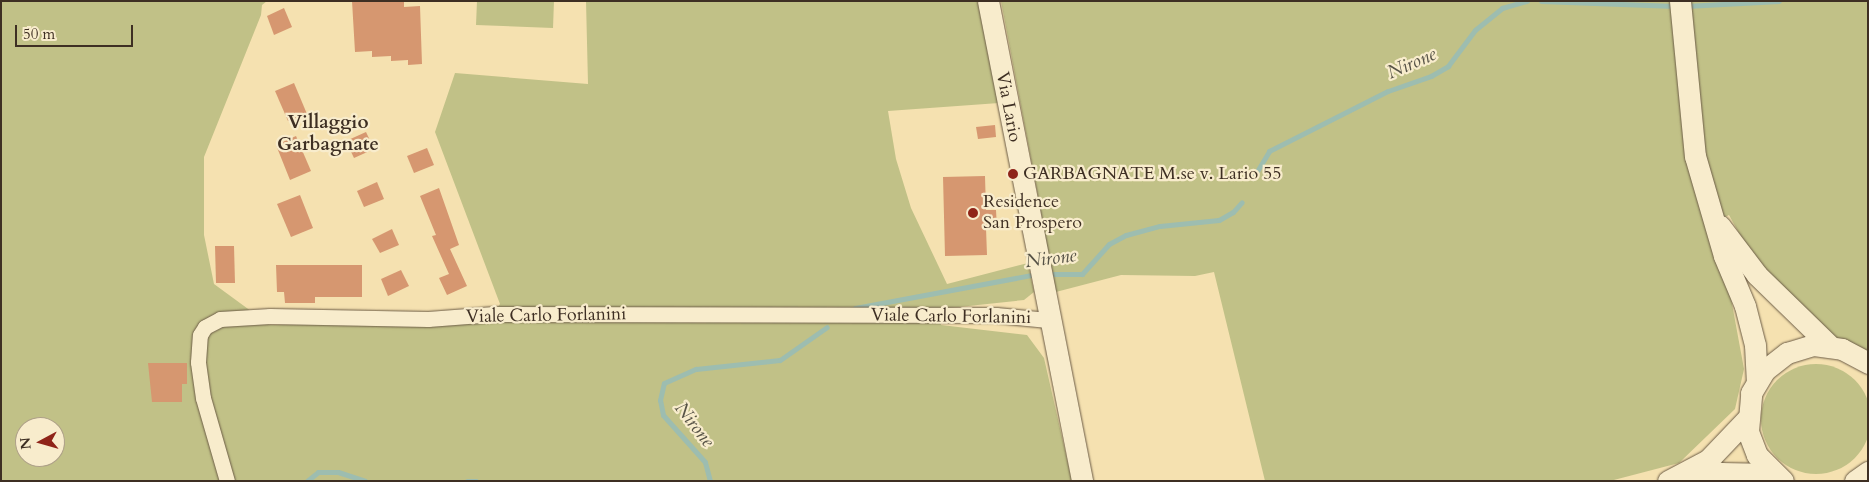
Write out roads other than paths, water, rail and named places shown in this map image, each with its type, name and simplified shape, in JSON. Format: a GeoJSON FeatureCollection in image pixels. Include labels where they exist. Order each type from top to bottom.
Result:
{"type":"FeatureCollection","features":[{"type":"Feature","properties":{"kind":"street","name":"Via Lario"},"geometry":{"type":"LineString","coordinates":[[988,1],[1048,320],[1082,479]]}},
{"type":"Feature","properties":{"kind":"street"},"geometry":{"type":"LineString","coordinates":[[1680,1],[1695,156],[1715,219],[1724,256],[1745,306],[1754,345],[1756,382],[1747,419],[1754,449],[1778,477]]}},
{"type":"Feature","properties":{"kind":"street"},"geometry":{"type":"LineString","coordinates":[[1715,219],[1757,275],[1829,346]]}},
{"type":"Feature","properties":{"kind":"street","name":"Viale Carlo Forlanini"},"geometry":{"type":"LineString","coordinates":[[227,481],[203,398],[198,362],[200,335],[205,327],[220,319],[270,316],[428,319],[494,314],[996,315],[1048,320]]}},
{"type":"Feature","properties":{"kind":"street"},"geometry":{"type":"LineString","coordinates":[[1756,382],[1775,360],[1787,353],[1807,346],[1829,346],[1856,355],[1868,363]]}},
{"type":"Feature","properties":{"kind":"street"},"geometry":{"type":"LineString","coordinates":[[1668,481],[1708,460],[1747,419]]}},
{"type":"Feature","properties":{"kind":"street"},"geometry":{"type":"LineString","coordinates":[[1855,481],[1868,472]]}},
{"type":"Feature","properties":{"kind":"street"},"geometry":{"type":"LineString","coordinates":[[1672,481],[1720,473],[1778,477]]}},
{"type":"Feature","properties":{"kind":"waterway","name":"Nirone"},"geometry":{"type":"LineString","coordinates":[[1253,178],[1269,151],[1388,91],[1431,76],[1448,66],[1475,30],[1502,8],[1527,1]]}},
{"type":"Feature","properties":{"kind":"waterway","name":"Nirone"},"geometry":{"type":"LineString","coordinates":[[1541,1],[1675,6]]}},
{"type":"Feature","properties":{"kind":"waterway","name":"Nirone"},"geometry":{"type":"LineString","coordinates":[[1686,6],[1779,1]]}},
{"type":"Feature","properties":{"kind":"waterway","name":"Nirone"},"geometry":{"type":"LineString","coordinates":[[1047,274],[1082,274],[1109,244],[1126,235],[1160,226],[1219,220],[1233,212],[1242,202]]}},
{"type":"Feature","properties":{"kind":"waterway","name":"Nirone"},"geometry":{"type":"LineString","coordinates":[[855,308],[1036,274]]}},
{"type":"Feature","properties":{"kind":"waterway","name":"Nirone"},"geometry":{"type":"LineString","coordinates":[[710,481],[705,462],[663,415],[660,400],[664,383],[696,369],[780,360],[827,327]]}},
{"type":"Feature","properties":{"kind":"waterway","name":"Nirone"},"geometry":{"type":"LineString","coordinates":[[307,481],[318,472],[338,472],[365,481]]}},
{"type":"Feature","properties":{"kind":"waterway","name":"Nirone"},"geometry":{"type":"LineString","coordinates":[[467,481],[476,481]]}},
{"type":"Feature","properties":{"kind":"place","name":"GARBAGNATE M.se v. Lario 55"},"geometry":{"type":"Point","coordinates":[1013,174]}},
{"type":"Feature","properties":{"kind":"place","name":"Residence San Prospero"},"geometry":{"type":"Point","coordinates":[973,213]}},
{"type":"Feature","properties":{"kind":"district","name":"Villaggio Garbagnate"},"geometry":{"type":"Point","coordinates":[328,134]}}]}
